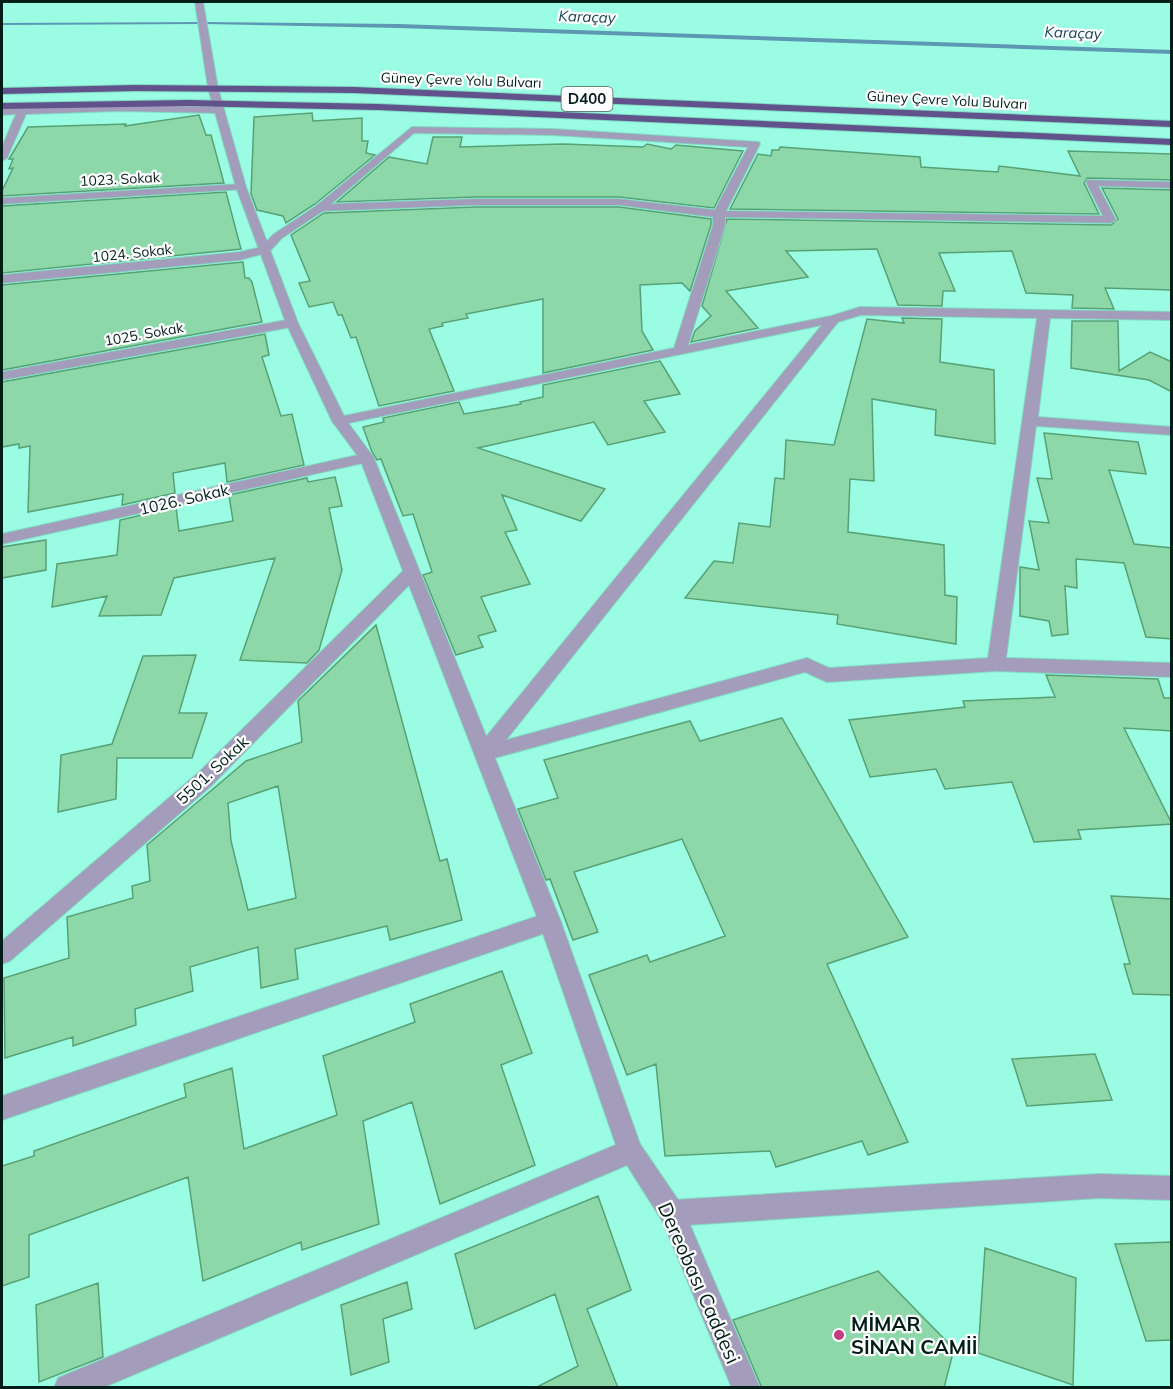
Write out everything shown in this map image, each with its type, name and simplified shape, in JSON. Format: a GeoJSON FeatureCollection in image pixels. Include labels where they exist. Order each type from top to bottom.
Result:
{"type":"FeatureCollection","features":[{"type":"Feature","properties":{"kind":"highway","name":"Güney Çevre Yolu Bulvarı"},"geometry":{"type":"LineString","coordinates":[[2,106],[216,100],[354,90],[1172,124]]}},
{"type":"Feature","properties":{"kind":"highway","name":"Güney Çevre Yolu Bulvarı"},"geometry":{"type":"LineString","coordinates":[[2,91],[1172,142]]}},
{"type":"Feature","properties":{"kind":"street","name":"Dereobası Caddesi"},"geometry":{"type":"LineString","coordinates":[[199,2],[216,100],[241,187],[291,322],[339,422],[367,458],[550,922],[630,1151],[672,1213],[746,1388]]}},
{"type":"Feature","properties":{"kind":"street"},"geometry":{"type":"LineString","coordinates":[[2,112],[119,108],[216,100]]}},
{"type":"Feature","properties":{"kind":"street"},"geometry":{"type":"LineString","coordinates":[[2,158],[22,111]]}},
{"type":"Feature","properties":{"kind":"street"},"geometry":{"type":"LineString","coordinates":[[265,250],[278,236],[320,208],[412,130],[553,132],[755,144],[719,214],[719,225],[680,350]]}},
{"type":"Feature","properties":{"kind":"street"},"geometry":{"type":"LineString","coordinates":[[320,208],[475,202],[619,202],[719,214],[1110,220],[1091,182],[1172,185]]}},
{"type":"Feature","properties":{"kind":"street","name":"1023. Sokak"},"geometry":{"type":"LineString","coordinates":[[2,201],[241,187]]}},
{"type":"Feature","properties":{"kind":"street","name":"1024. Sokak"},"geometry":{"type":"LineString","coordinates":[[2,279],[240,256],[265,250]]}},
{"type":"Feature","properties":{"kind":"street"},"geometry":{"type":"LineString","coordinates":[[339,422],[834,319],[860,310],[1172,316]]}},
{"type":"Feature","properties":{"kind":"street"},"geometry":{"type":"LineString","coordinates":[[996,664],[1044,314]]}},
{"type":"Feature","properties":{"kind":"street"},"geometry":{"type":"LineString","coordinates":[[484,753],[834,319]]}},
{"type":"Feature","properties":{"kind":"street","name":"1025. Sokak"},"geometry":{"type":"LineString","coordinates":[[2,376],[291,322]]}},
{"type":"Feature","properties":{"kind":"street"},"geometry":{"type":"LineString","coordinates":[[1030,421],[1172,431]]}},
{"type":"Feature","properties":{"kind":"street","name":"1026. Sokak"},"geometry":{"type":"LineString","coordinates":[[2,539],[367,458]]}},
{"type":"Feature","properties":{"kind":"street","name":"5501. Sokak"},"geometry":{"type":"LineString","coordinates":[[2,954],[205,779],[411,573]]}},
{"type":"Feature","properties":{"kind":"street"},"geometry":{"type":"LineString","coordinates":[[484,753],[807,665],[827,675],[996,664],[1172,670]]}},
{"type":"Feature","properties":{"kind":"street"},"geometry":{"type":"LineString","coordinates":[[2,1108],[550,922]]}},
{"type":"Feature","properties":{"kind":"street"},"geometry":{"type":"LineString","coordinates":[[68,1388],[630,1151]]}},
{"type":"Feature","properties":{"kind":"street"},"geometry":{"type":"LineString","coordinates":[[672,1213],[1099,1186],[1172,1188]]}},
{"type":"Feature","properties":{"kind":"building"},"geometry":{"type":"Polygon","coordinates":[[[312,113],[313,121],[362,118],[362,141],[368,141],[366,153],[375,155],[315,204],[286,223],[283,216],[257,210],[251,194],[254,117],[312,113]]]}},
{"type":"Feature","properties":{"kind":"building"},"geometry":{"type":"Polygon","coordinates":[[[199,115],[206,135],[211,135],[224,183],[2,196],[2,191],[13,168],[9,169],[13,159],[9,159],[28,127],[126,124],[125,126],[199,115]]]}},
{"type":"Feature","properties":{"kind":"building"},"geometry":{"type":"Polygon","coordinates":[[[433,137],[462,137],[460,147],[564,144],[643,147],[647,144],[671,149],[676,145],[743,151],[714,208],[619,197],[475,197],[337,202],[389,157],[427,164],[433,137]]]}},
{"type":"Feature","properties":{"kind":"building"},"geometry":{"type":"Polygon","coordinates":[[[780,147],[920,157],[921,167],[998,172],[999,166],[1080,176],[1068,151],[1172,154],[1172,180],[1087,178],[1084,183],[1099,214],[730,209],[758,154],[771,156],[772,150],[779,150],[780,147]]]}},
{"type":"Feature","properties":{"kind":"building"},"geometry":{"type":"Polygon","coordinates":[[[1102,188],[1172,190],[1172,290],[1105,288],[1114,309],[1072,308],[1073,295],[1026,293],[1012,251],[939,253],[955,291],[943,291],[942,306],[898,305],[877,249],[786,251],[808,277],[726,291],[758,328],[691,342],[695,331],[711,316],[702,306],[727,219],[1111,225],[1118,219],[1102,188]]]}},
{"type":"Feature","properties":{"kind":"building"},"geometry":{"type":"Polygon","coordinates":[[[226,192],[241,249],[2,273],[2,206],[226,192]]]}},
{"type":"Feature","properties":{"kind":"building"},"geometry":{"type":"Polygon","coordinates":[[[475,207],[619,207],[711,219],[711,225],[690,291],[682,283],[640,285],[642,331],[653,350],[543,373],[543,299],[466,314],[468,318],[442,323],[443,326],[429,329],[454,391],[379,406],[356,337],[351,338],[342,315],[338,315],[333,302],[309,307],[299,283],[310,281],[291,235],[324,213],[475,207]]]}},
{"type":"Feature","properties":{"kind":"building"},"geometry":{"type":"Polygon","coordinates":[[[243,262],[245,278],[249,278],[252,282],[262,322],[2,370],[2,285],[243,262]]]}},
{"type":"Feature","properties":{"kind":"building"},"geometry":{"type":"Polygon","coordinates":[[[902,318],[942,319],[940,362],[994,370],[995,444],[935,435],[936,410],[872,399],[874,481],[850,479],[848,532],[944,545],[945,595],[957,597],[956,644],[837,624],[838,615],[685,598],[714,561],[733,563],[739,523],[770,527],[775,478],[784,479],[786,440],[834,445],[867,319],[904,323],[902,318]]]}},
{"type":"Feature","properties":{"kind":"building"},"geometry":{"type":"Polygon","coordinates":[[[1072,321],[1118,321],[1119,371],[1150,352],[1172,362],[1172,392],[1149,380],[1071,368],[1072,321]]]}},
{"type":"Feature","properties":{"kind":"building"},"geometry":{"type":"Polygon","coordinates":[[[265,334],[269,355],[262,357],[281,416],[292,414],[304,465],[227,482],[225,463],[173,473],[175,493],[122,505],[123,494],[28,512],[30,446],[19,448],[19,444],[2,447],[2,382],[265,334]]]}},
{"type":"Feature","properties":{"kind":"building"},"geometry":{"type":"Polygon","coordinates":[[[660,361],[680,394],[644,401],[665,432],[608,445],[594,422],[478,448],[605,489],[581,521],[502,495],[517,530],[505,532],[530,584],[481,597],[496,631],[478,636],[483,647],[456,655],[423,575],[432,572],[413,514],[403,516],[381,459],[377,460],[372,452],[363,427],[384,422],[383,418],[459,402],[464,414],[521,404],[520,402],[543,397],[543,385],[660,361]]]}},
{"type":"Feature","properties":{"kind":"building"},"geometry":{"type":"Polygon","coordinates":[[[1044,433],[1138,442],[1146,474],[1109,470],[1134,544],[1172,548],[1172,639],[1146,637],[1124,563],[1076,559],[1077,588],[1065,586],[1068,634],[1052,636],[1049,621],[1020,616],[1020,567],[1039,570],[1029,521],[1049,523],[1037,478],[1052,479],[1044,433]]]}},
{"type":"Feature","properties":{"kind":"building"},"geometry":{"type":"Polygon","coordinates":[[[335,477],[342,506],[329,508],[342,570],[319,650],[307,663],[240,660],[275,558],[174,578],[161,615],[99,616],[107,596],[52,607],[57,564],[117,555],[120,520],[176,507],[179,531],[233,521],[229,495],[307,478],[308,482],[335,477]]]}},
{"type":"Feature","properties":{"kind":"building"},"geometry":{"type":"Polygon","coordinates":[[[46,540],[46,570],[2,578],[2,547],[46,540]]]}},
{"type":"Feature","properties":{"kind":"building"},"geometry":{"type":"Polygon","coordinates":[[[376,625],[440,861],[447,859],[462,920],[390,940],[387,926],[295,949],[298,979],[261,988],[258,947],[190,967],[193,991],[135,1009],[136,1025],[73,1046],[73,1037],[5,1058],[4,978],[69,958],[67,917],[133,898],[132,886],[150,881],[147,845],[246,761],[302,742],[298,701],[376,625]],[[278,786],[228,803],[231,841],[248,910],[296,898],[278,786]]]}},
{"type":"Feature","properties":{"kind":"building"},"geometry":{"type":"Polygon","coordinates":[[[196,655],[179,713],[207,713],[192,758],[117,758],[116,799],[58,812],[61,755],[112,744],[143,656],[196,655]]]}},
{"type":"Feature","properties":{"kind":"building"},"geometry":{"type":"Polygon","coordinates":[[[1046,675],[1158,679],[1164,698],[1172,698],[1172,731],[1124,728],[1172,824],[1078,830],[1081,839],[1034,842],[1012,782],[945,789],[936,769],[870,777],[849,720],[965,707],[963,701],[1055,697],[1046,675]]]}},
{"type":"Feature","properties":{"kind":"building"},"geometry":{"type":"Polygon","coordinates":[[[782,718],[908,937],[827,964],[908,1142],[868,1155],[862,1141],[776,1167],[770,1151],[665,1156],[656,1064],[627,1075],[589,975],[647,955],[650,962],[725,936],[682,839],[574,872],[598,932],[573,940],[550,879],[546,880],[518,809],[558,798],[544,760],[690,721],[700,741],[782,718]]]}},
{"type":"Feature","properties":{"kind":"building"},"geometry":{"type":"Polygon","coordinates":[[[1111,896],[1172,899],[1172,995],[1133,994],[1124,964],[1130,964],[1111,896]]]}},
{"type":"Feature","properties":{"kind":"building"},"geometry":{"type":"Polygon","coordinates":[[[502,971],[532,1053],[501,1065],[535,1165],[440,1204],[412,1102],[363,1121],[379,1224],[302,1250],[301,1242],[203,1281],[188,1177],[29,1235],[29,1277],[2,1286],[2,1166],[34,1156],[34,1151],[186,1097],[184,1084],[232,1068],[244,1149],[337,1115],[323,1056],[415,1022],[410,1004],[502,971]]]}},
{"type":"Feature","properties":{"kind":"building"},"geometry":{"type":"Polygon","coordinates":[[[1095,1054],[1112,1100],[1027,1106],[1012,1059],[1095,1054]]]}},
{"type":"Feature","properties":{"kind":"building"},"geometry":{"type":"Polygon","coordinates":[[[598,1196],[631,1290],[587,1309],[618,1388],[535,1388],[578,1366],[555,1294],[475,1329],[455,1254],[598,1196]]]}},
{"type":"Feature","properties":{"kind":"building"},"geometry":{"type":"Polygon","coordinates":[[[1172,1242],[1172,1340],[1146,1341],[1115,1244],[1172,1242]]]}},
{"type":"Feature","properties":{"kind":"building"},"geometry":{"type":"Polygon","coordinates":[[[985,1248],[1076,1278],[1073,1385],[978,1353],[985,1248]]]}},
{"type":"Feature","properties":{"kind":"building","name":"MİMAR SİNAN CAMİİ"},"geometry":{"type":"Polygon","coordinates":[[[878,1271],[954,1349],[944,1388],[762,1388],[733,1320],[878,1271]]]}},
{"type":"Feature","properties":{"kind":"building"},"geometry":{"type":"Polygon","coordinates":[[[407,1282],[412,1309],[383,1319],[389,1362],[351,1375],[341,1305],[407,1282]]]}},
{"type":"Feature","properties":{"kind":"building"},"geometry":{"type":"Polygon","coordinates":[[[98,1283],[103,1357],[39,1382],[36,1305],[98,1283]]]}},
{"type":"Feature","properties":{"kind":"waterway","name":"Karaçay"},"geometry":{"type":"LineString","coordinates":[[2,24],[204,23],[399,26],[1172,52]]}},
{"type":"Feature","properties":{"kind":"place","name":"MİMAR SİNAN CAMİİ"},"geometry":{"type":"Point","coordinates":[839,1335]}}]}
